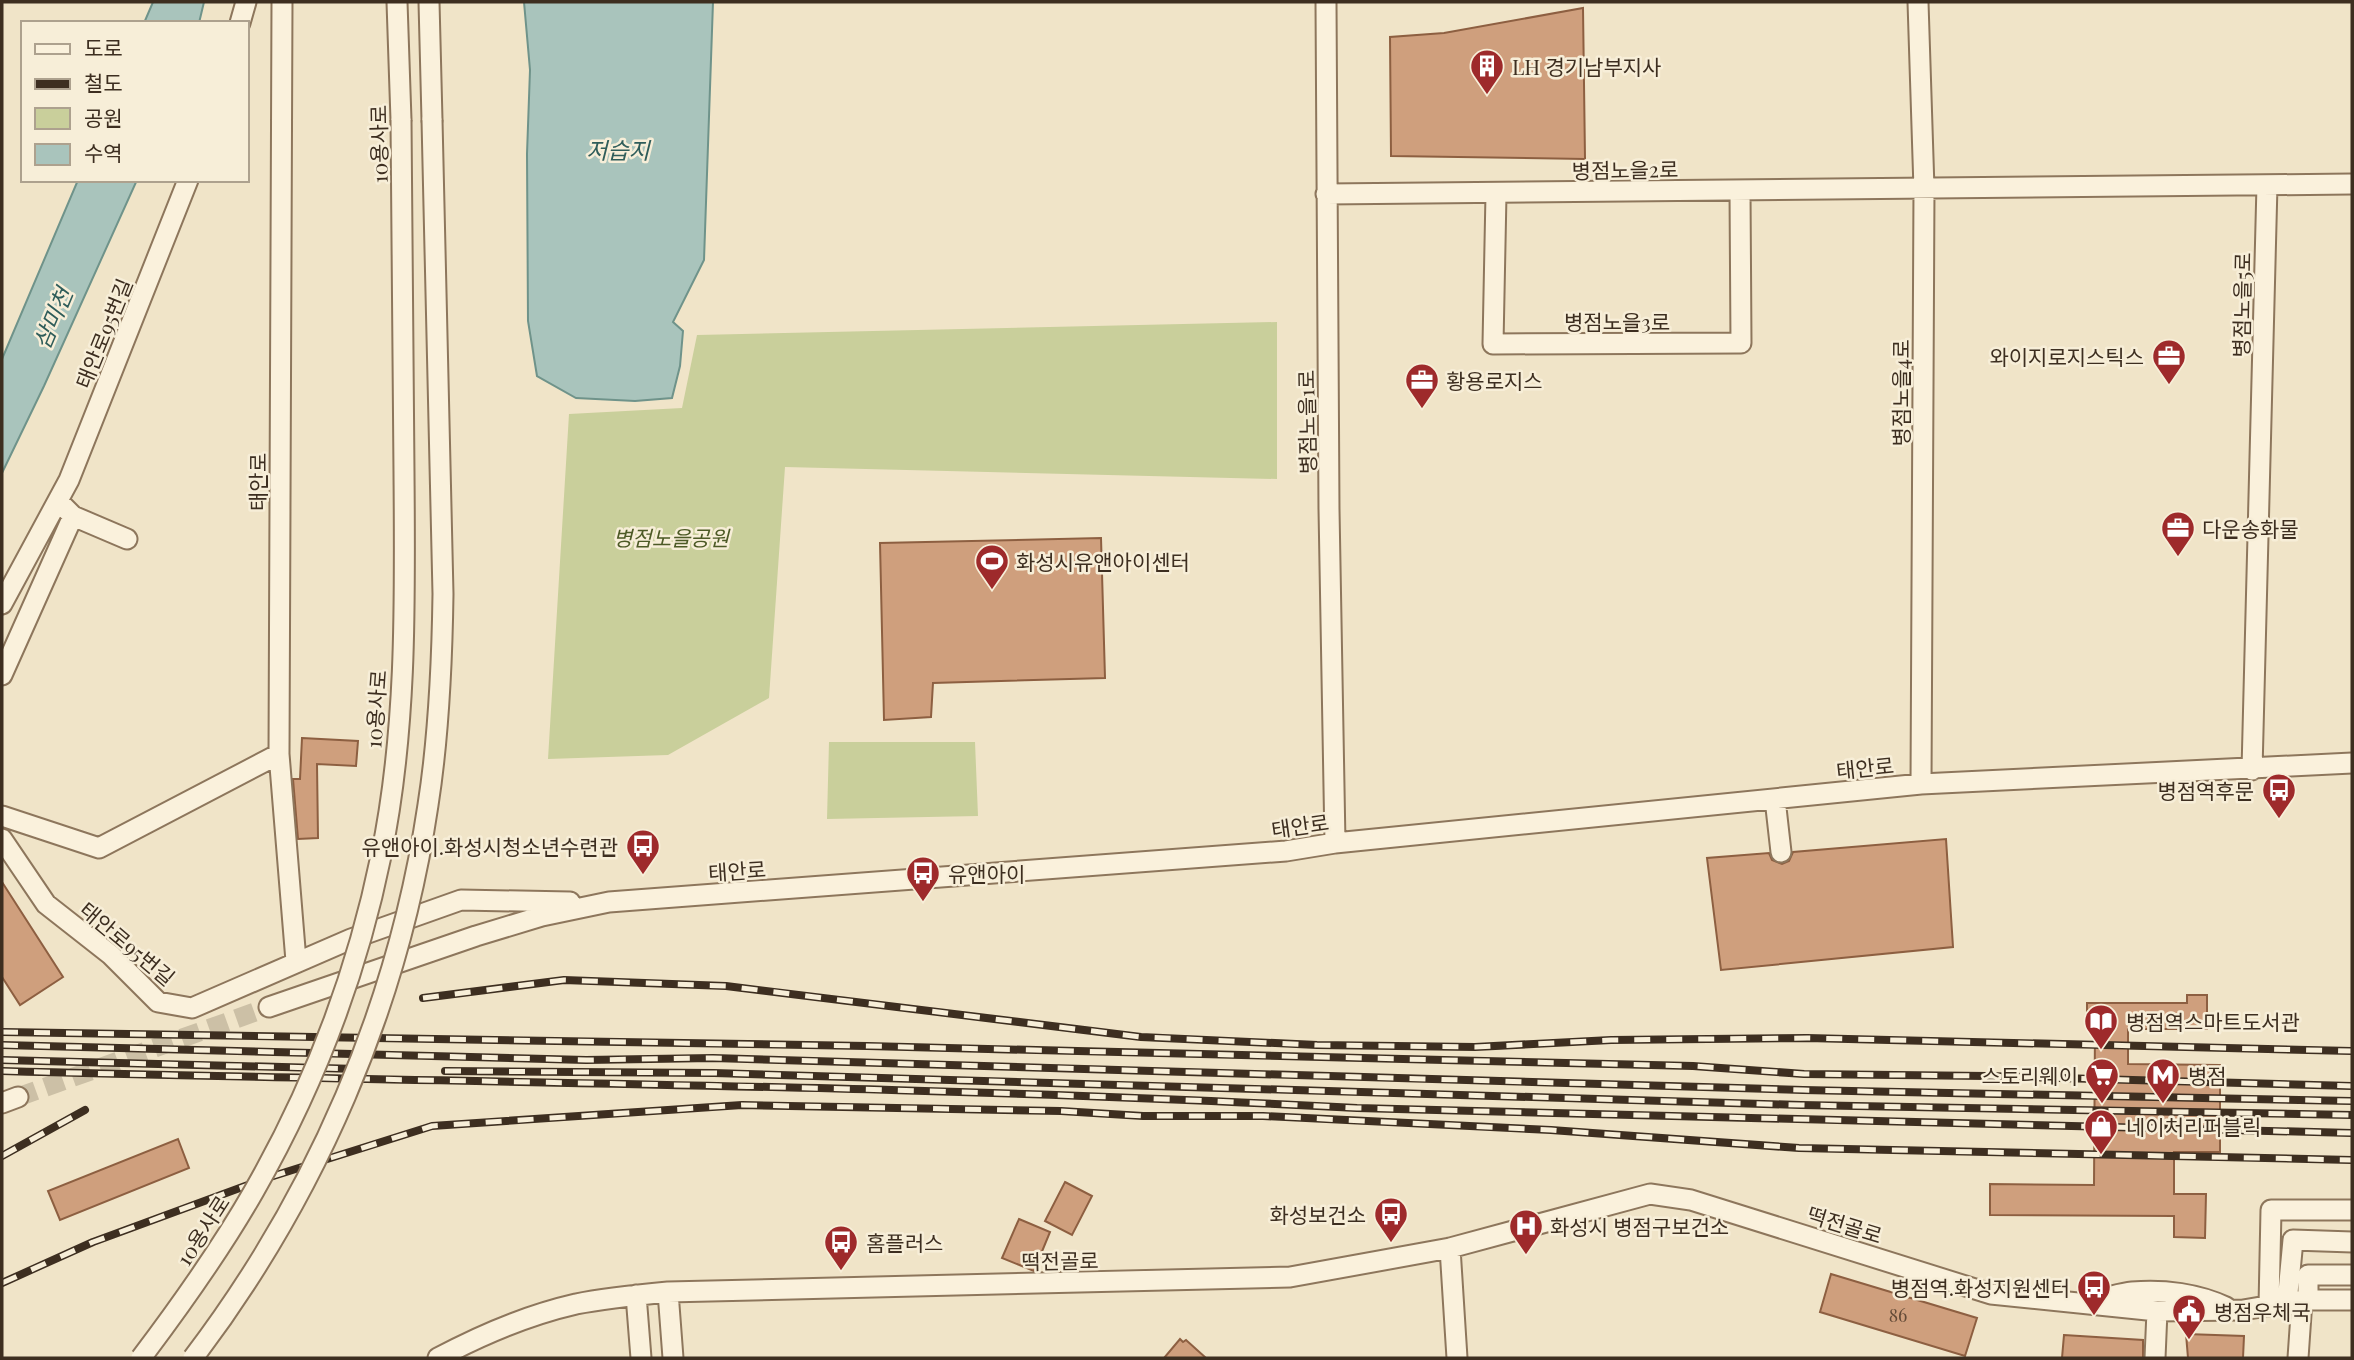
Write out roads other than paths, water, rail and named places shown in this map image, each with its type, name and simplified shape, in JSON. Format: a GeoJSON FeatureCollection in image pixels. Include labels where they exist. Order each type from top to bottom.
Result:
{"type":"FeatureCollection","features":[{"type":"Feature","properties":{"kind":"street"},"geometry":{"type":"LineString","coordinates":[[241,21],[246,2]]}},
{"type":"Feature","properties":{"kind":"street","name":"태안로"},"geometry":{"type":"LineString","coordinates":[[282,2],[279,754],[296,961]]}},
{"type":"Feature","properties":{"kind":"street","name":"10용사로"},"geometry":{"type":"LineString","coordinates":[[141,1358],[230,1230],[287,1129],[333,1023],[367,916],[381,857],[398,727],[404,615],[401,120],[397,2]]}},
{"type":"Feature","properties":{"kind":"street"},"geometry":{"type":"LineString","coordinates":[[193,1358],[268,1251],[324,1146],[349,1090],[390,976],[416,870],[428,806],[441,673],[443,594],[429,2]]}},
{"type":"Feature","properties":{"kind":"street","name":"병점노을1로"},"geometry":{"type":"LineString","coordinates":[[1326,2],[1335,843]]}},
{"type":"Feature","properties":{"kind":"street","name":"병점노을4로"},"geometry":{"type":"LineString","coordinates":[[1918,2],[1924,188],[1921,784]]}},
{"type":"Feature","properties":{"kind":"street","name":"태안로95번길"},"geometry":{"type":"LineString","coordinates":[[2,675],[187,182]]}},
{"type":"Feature","properties":{"kind":"street","name":"병점노을5로"},"geometry":{"type":"LineString","coordinates":[[2252,770],[2267,184]]}},
{"type":"Feature","properties":{"kind":"street"},"geometry":{"type":"LineString","coordinates":[[1924,188],[2352,184]]}},
{"type":"Feature","properties":{"kind":"street","name":"병점노을2로"},"geometry":{"type":"LineString","coordinates":[[1326,194],[1924,188]]}},
{"type":"Feature","properties":{"kind":"street","name":"병점노을3로"},"geometry":{"type":"LineString","coordinates":[[1496,194],[1493,344],[1741,343],[1740,191]]}},
{"type":"Feature","properties":{"kind":"street"},"geometry":{"type":"LineString","coordinates":[[66,509],[127,539]]}},
{"type":"Feature","properties":{"kind":"street","name":"태안로95번길"},"geometry":{"type":"LineString","coordinates":[[2,604],[66,509]]}},
{"type":"Feature","properties":{"kind":"street"},"geometry":{"type":"LineString","coordinates":[[2,816],[99,848],[279,754]]}},
{"type":"Feature","properties":{"kind":"street","name":"태안로"},"geometry":{"type":"LineString","coordinates":[[269,1007],[476,936],[541,916],[609,902],[1286,851],[1335,843],[1921,784],[2252,770],[2352,763]]}},
{"type":"Feature","properties":{"kind":"street"},"geometry":{"type":"LineString","coordinates":[[1775,799],[1782,852]]}},
{"type":"Feature","properties":{"kind":"street","name":"태안로95번길"},"geometry":{"type":"LineString","coordinates":[[2,839],[46,904],[111,955],[158,1002],[192,1008],[296,961],[461,900]]}},
{"type":"Feature","properties":{"kind":"street"},"geometry":{"type":"LineString","coordinates":[[461,900],[609,902]]}},
{"type":"Feature","properties":{"kind":"street"},"geometry":{"type":"LineString","coordinates":[[461,900],[541,916]]}},
{"type":"Feature","properties":{"kind":"street","name":"떡전골로"},"geometry":{"type":"LineString","coordinates":[[438,1358],[470,1341],[521,1321],[575,1304],[636,1295],[668,1292],[1290,1277],[1450,1248],[1650,1194],[1691,1200],[1991,1294],[2157,1311],[2233,1310],[2292,1302],[2352,1300]]}},
{"type":"Feature","properties":{"kind":"street"},"geometry":{"type":"LineString","coordinates":[[2298,1358],[2292,1302],[2271,1210],[2352,1210]]}},
{"type":"Feature","properties":{"kind":"street"},"geometry":{"type":"LineString","coordinates":[[2292,1302],[2293,1240],[2352,1242]]}},
{"type":"Feature","properties":{"kind":"street"},"geometry":{"type":"LineString","coordinates":[[1450,1248],[1457,1358]]}},
{"type":"Feature","properties":{"kind":"street"},"geometry":{"type":"LineString","coordinates":[[2292,1302],[2308,1275],[2352,1275]]}},
{"type":"Feature","properties":{"kind":"street"},"geometry":{"type":"LineString","coordinates":[[668,1292],[673,1358]]}},
{"type":"Feature","properties":{"kind":"street"},"geometry":{"type":"LineString","coordinates":[[2077,1303],[2132,1292],[2185,1294],[2209,1299],[2233,1310]]}},
{"type":"Feature","properties":{"kind":"street"},"geometry":{"type":"LineString","coordinates":[[636,1295],[641,1358]]}},
{"type":"Feature","properties":{"kind":"street"},"geometry":{"type":"LineString","coordinates":[[2155,1358],[2157,1311]]}},
{"type":"Feature","properties":{"kind":"water"},"geometry":{"type":"Polygon","coordinates":[[[153,2],[204,2],[199,21],[145,21],[153,2]]]}},
{"type":"Feature","properties":{"kind":"water","name":"저습지"},"geometry":{"type":"Polygon","coordinates":[[[524,2],[713,2],[704,260],[673,322],[683,331],[680,366],[672,398],[635,401],[576,398],[537,376],[528,321],[527,154],[530,70],[524,2]]]}},
{"type":"Feature","properties":{"kind":"water","name":"삼미천"},"geometry":{"type":"Polygon","coordinates":[[[77,182],[136,182],[2,473],[2,359],[77,182]]]}},
{"type":"Feature","properties":{"kind":"tunnel"},"geometry":{"type":"LineString","coordinates":[[18,1097],[269,1007]]}},
{"type":"Feature","properties":{"kind":"railway"},"geometry":{"type":"LineString","coordinates":[[423,998],[564,980],[726,986],[1141,1037],[1317,1045],[1475,1047],[1611,1040],[1807,1038],[2352,1051]]}},
{"type":"Feature","properties":{"kind":"railway"},"geometry":{"type":"LineString","coordinates":[[2,1032],[867,1046],[1693,1066],[1804,1074],[2352,1086]]}},
{"type":"Feature","properties":{"kind":"railway"},"geometry":{"type":"LineString","coordinates":[[2,1045],[586,1060],[713,1058],[1803,1090],[2352,1101]]}},
{"type":"Feature","properties":{"kind":"railway"},"geometry":{"type":"LineString","coordinates":[[2,1060],[358,1069]]}},
{"type":"Feature","properties":{"kind":"railway"},"geometry":{"type":"LineString","coordinates":[[2,1071],[849,1089],[1357,1108],[2352,1133]]}},
{"type":"Feature","properties":{"kind":"railway"},"geometry":{"type":"LineString","coordinates":[[445,1071],[714,1073],[1801,1105],[2352,1115]]}},
{"type":"Feature","properties":{"kind":"railway"},"geometry":{"type":"LineString","coordinates":[[2,1283],[93,1242],[267,1178],[432,1126],[742,1105],[1061,1111],[1143,1116],[1263,1116],[1551,1130],[1799,1148],[2352,1160]]}},
{"type":"Feature","properties":{"kind":"railway"},"geometry":{"type":"LineString","coordinates":[[2,1156],[85,1110]]}},
{"type":"Feature","properties":{"kind":"place","name":"LH 경기남부지사"},"geometry":{"type":"Point","coordinates":[1487,96]}},
{"type":"Feature","properties":{"kind":"place","name":"와이지로지스틱스"},"geometry":{"type":"Point","coordinates":[2169,386]}},
{"type":"Feature","properties":{"kind":"place","name":"황용로지스"},"geometry":{"type":"Point","coordinates":[1422,410]}},
{"type":"Feature","properties":{"kind":"place","name":"다운송화물"},"geometry":{"type":"Point","coordinates":[2178,558]}},
{"type":"Feature","properties":{"kind":"place","name":"화성시유앤아이센터"},"geometry":{"type":"Point","coordinates":[992,591]}},
{"type":"Feature","properties":{"kind":"place","name":"병점역후문"},"geometry":{"type":"Point","coordinates":[2279,820]}},
{"type":"Feature","properties":{"kind":"place","name":"유앤아이.화성시청소년수련관"},"geometry":{"type":"Point","coordinates":[643,876]}},
{"type":"Feature","properties":{"kind":"place","name":"유앤아이"},"geometry":{"type":"Point","coordinates":[923,903]}},
{"type":"Feature","properties":{"kind":"place","name":"병점역스마트도서관"},"geometry":{"type":"Point","coordinates":[2101,1051]}},
{"type":"Feature","properties":{"kind":"place","name":"스토리웨이"},"geometry":{"type":"Point","coordinates":[2102,1105]}},
{"type":"Feature","properties":{"kind":"place","name":"병점"},"geometry":{"type":"Point","coordinates":[2163,1105]}},
{"type":"Feature","properties":{"kind":"place","name":"네이처리퍼블릭"},"geometry":{"type":"Point","coordinates":[2101,1156]}},
{"type":"Feature","properties":{"kind":"place","name":"화성보건소"},"geometry":{"type":"Point","coordinates":[1391,1244]}},
{"type":"Feature","properties":{"kind":"place","name":"화성시 병점구보건소"},"geometry":{"type":"Point","coordinates":[1526,1256]}},
{"type":"Feature","properties":{"kind":"place","name":"홈플러스"},"geometry":{"type":"Point","coordinates":[841,1272]}},
{"type":"Feature","properties":{"kind":"place","name":"병점역.화성지원센터"},"geometry":{"type":"Point","coordinates":[2094,1317]}},
{"type":"Feature","properties":{"kind":"place","name":"병점우체국"},"geometry":{"type":"Point","coordinates":[2189,1341]}},
{"type":"Feature","properties":{"kind":"park label","name":"병점노을공원"},"geometry":{"type":"Point","coordinates":[671,537]}}]}
